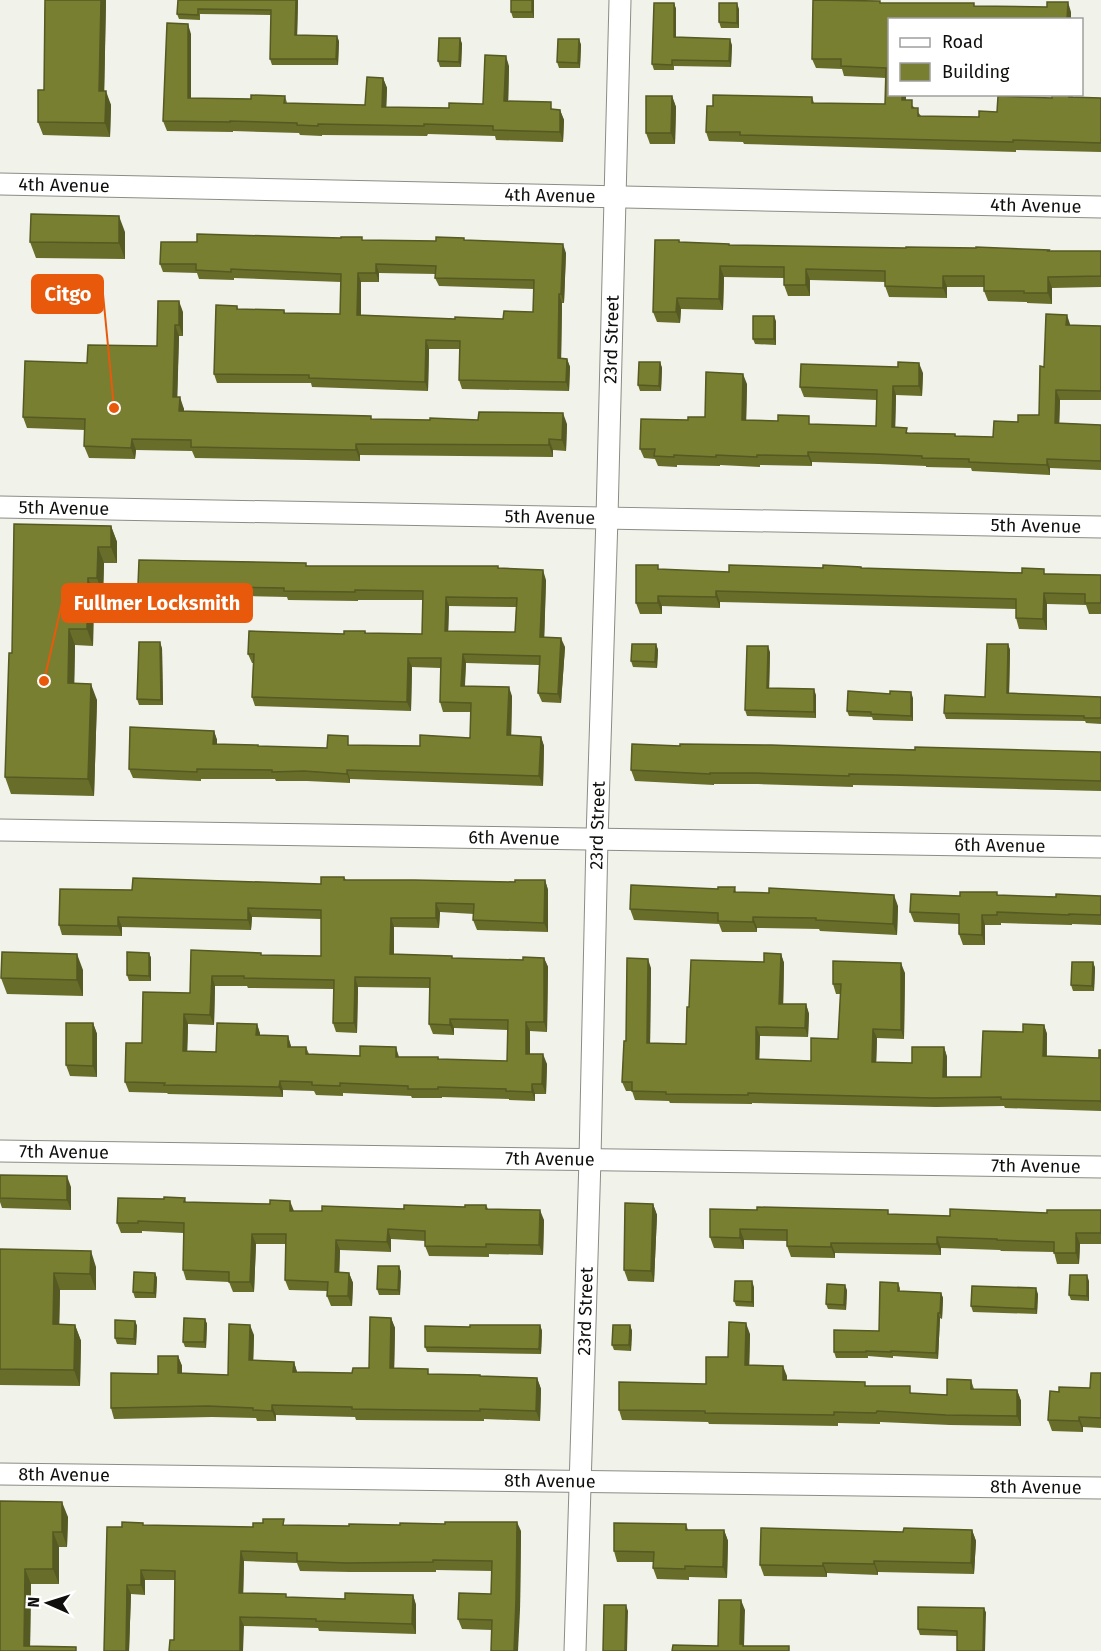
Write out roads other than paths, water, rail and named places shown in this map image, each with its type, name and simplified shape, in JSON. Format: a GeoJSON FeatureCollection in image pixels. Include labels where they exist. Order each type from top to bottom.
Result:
{"type":"FeatureCollection","features":[{"type":"Feature","properties":{"kind":"street","name":"23rd Street"},"geometry":{"type":"LineString","coordinates":[[575,1651],[620,0]]}},
{"type":"Feature","properties":{"kind":"street","name":"4th Avenue"},"geometry":{"type":"LineString","coordinates":[[0,184],[1101,207]]}},
{"type":"Feature","properties":{"kind":"street","name":"5th Avenue"},"geometry":{"type":"LineString","coordinates":[[0,507],[1101,526]]}},
{"type":"Feature","properties":{"kind":"street","name":"6th Avenue"},"geometry":{"type":"LineString","coordinates":[[0,830],[1101,847]]}},
{"type":"Feature","properties":{"kind":"street","name":"7th Avenue"},"geometry":{"type":"LineString","coordinates":[[0,1151],[1101,1167]]}},
{"type":"Feature","properties":{"kind":"street","name":"8th Avenue"},"geometry":{"type":"LineString","coordinates":[[0,1474],[1101,1488]]}},
{"type":"Feature","properties":{"kind":"place","name":"Citgo"},"geometry":{"type":"Point","coordinates":[114,408]}},
{"type":"Feature","properties":{"kind":"place","name":"Fullmer Locksmith"},"geometry":{"type":"Point","coordinates":[44,681]}}]}
